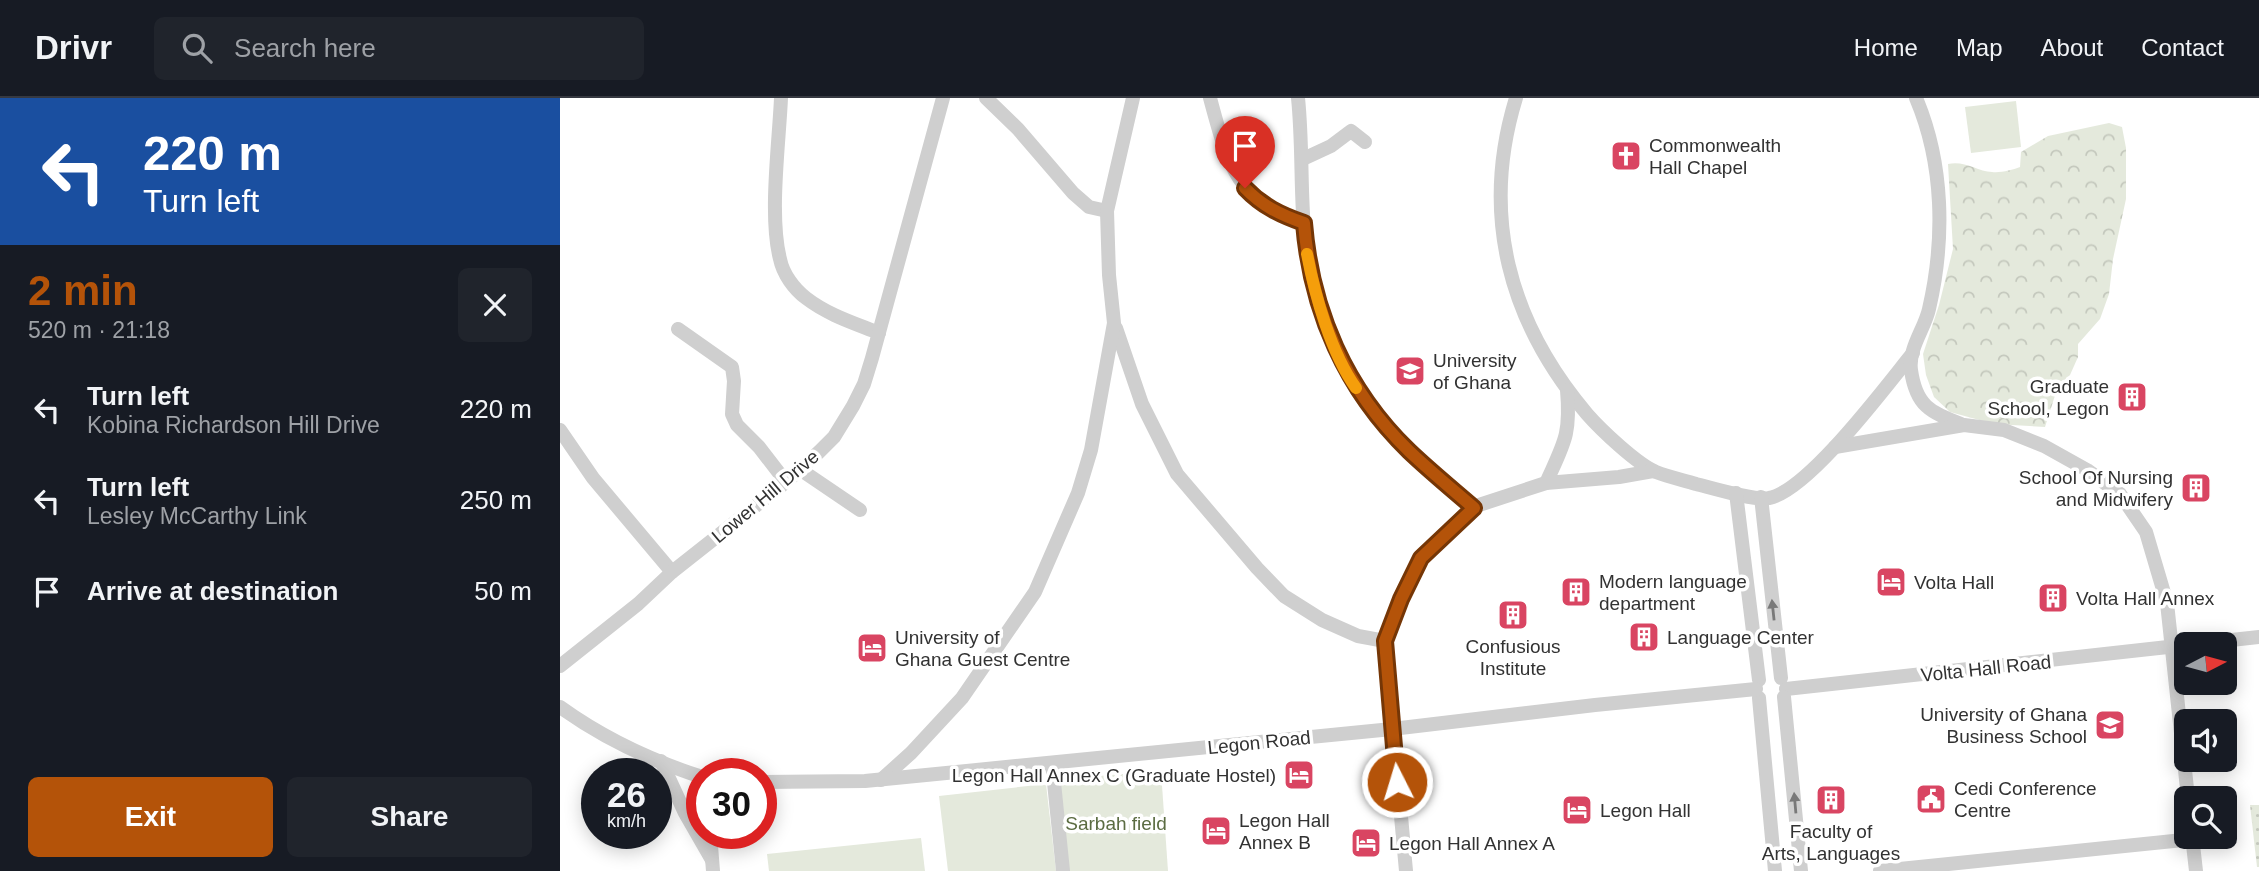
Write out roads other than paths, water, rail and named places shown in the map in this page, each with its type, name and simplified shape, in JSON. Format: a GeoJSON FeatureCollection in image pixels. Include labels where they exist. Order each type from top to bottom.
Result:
{"type":"FeatureCollection","features":[{"type":"Feature","properties":{"kind":"street"},"geometry":{"type":"LineString","coordinates":[[781,98],[776,224],[780,261],[785,274],[805,297],[818,306],[878,333]]}},
{"type":"Feature","properties":{"kind":"street","name":"Lower Hill Drive"},"geometry":{"type":"LineString","coordinates":[[560,666],[638,604],[672,572],[801,470],[834,437],[864,384],[943,98]]}},
{"type":"Feature","properties":{"kind":"street"},"geometry":{"type":"LineString","coordinates":[[986,98],[1018,129],[1073,193],[1089,207],[1107,211]]}},
{"type":"Feature","properties":{"kind":"street"},"geometry":{"type":"LineString","coordinates":[[1133,98],[1107,211],[1108,275],[1114,323],[1142,404],[1177,474],[1284,596],[1336,627],[1357,636],[1385,641]]}},
{"type":"Feature","properties":{"kind":"street"},"geometry":{"type":"LineString","coordinates":[[1210,98],[1235,172],[1245,188],[1269,209],[1304,223]]}},
{"type":"Feature","properties":{"kind":"street"},"geometry":{"type":"LineString","coordinates":[[1298,98],[1304,223],[1313,284],[1336,348],[1352,382],[1370,407],[1409,451],[1474,508]]}},
{"type":"Feature","properties":{"kind":"street"},"geometry":{"type":"LineString","coordinates":[[1516,98],[1506,135],[1502,179],[1503,234],[1513,287],[1535,339],[1567,390],[1603,433],[1653,471],[1767,499],[1789,490],[1835,447],[1913,353]]}},
{"type":"Feature","properties":{"kind":"street"},"geometry":{"type":"LineString","coordinates":[[1916,98],[1928,137],[1938,186],[1940,226],[1936,278],[1928,315],[1910,366],[1914,385],[1922,401],[1932,412],[1964,425],[2004,430],[2044,446],[2087,470],[2120,494],[2137,516],[2148,539],[2175,632]]}},
{"type":"Feature","properties":{"kind":"street"},"geometry":{"type":"LineString","coordinates":[[1303,159],[1331,146],[1351,131],[1365,142]]}},
{"type":"Feature","properties":{"kind":"street"},"geometry":{"type":"LineString","coordinates":[[881,780],[911,753],[962,698],[1035,592],[1078,493],[1091,450],[1114,323]]}},
{"type":"Feature","properties":{"kind":"street"},"geometry":{"type":"LineString","coordinates":[[678,329],[732,367],[732,414],[737,425],[759,447],[786,482]]}},
{"type":"Feature","properties":{"kind":"street"},"geometry":{"type":"LineString","coordinates":[[1546,483],[1567,437],[1570,418],[1567,390]]}},
{"type":"Feature","properties":{"kind":"street"},"geometry":{"type":"LineString","coordinates":[[1835,447],[1964,425]]}},
{"type":"Feature","properties":{"kind":"street"},"geometry":{"type":"LineString","coordinates":[[560,430],[593,478],[672,572]]}},
{"type":"Feature","properties":{"kind":"street"},"geometry":{"type":"LineString","coordinates":[[801,470],[860,510]]}},
{"type":"Feature","properties":{"kind":"street"},"geometry":{"type":"LineString","coordinates":[[1406,871],[1385,641],[1421,558],[1474,508],[1546,483],[1619,478],[1653,471]]}},
{"type":"Feature","properties":{"kind":"street"},"geometry":{"type":"LineString","coordinates":[[1736,493],[1775,871]]}},
{"type":"Feature","properties":{"kind":"street"},"geometry":{"type":"LineString","coordinates":[[1761,497],[1784,688],[1801,871]]}},
{"type":"Feature","properties":{"kind":"street"},"geometry":{"type":"LineString","coordinates":[[2237,639],[2259,637]]}},
{"type":"Feature","properties":{"kind":"street","name":"Volta Hall Road"},"geometry":{"type":"LineString","coordinates":[[1784,688],[2174,647]]}},
{"type":"Feature","properties":{"kind":"street"},"geometry":{"type":"LineString","coordinates":[[1758,689],[1767,675],[1784,688]]}},
{"type":"Feature","properties":{"kind":"street"},"geometry":{"type":"LineString","coordinates":[[1758,689],[1772,704],[1779,702],[1784,688]]}},
{"type":"Feature","properties":{"kind":"street","name":"Legon Road"},"geometry":{"type":"LineString","coordinates":[[777,782],[881,780],[1758,689]]}},
{"type":"Feature","properties":{"kind":"street"},"geometry":{"type":"LineString","coordinates":[[2182,695],[2187,786]]}},
{"type":"Feature","properties":{"kind":"street"},"geometry":{"type":"LineString","coordinates":[[560,707],[607,738],[655,758]]}},
{"type":"Feature","properties":{"kind":"street"},"geometry":{"type":"LineString","coordinates":[[1052,763],[1063,871]]}},
{"type":"Feature","properties":{"kind":"street"},"geometry":{"type":"LineString","coordinates":[[672,784],[713,866]]}},
{"type":"Feature","properties":{"kind":"street"},"geometry":{"type":"LineString","coordinates":[[1880,871],[2174,840]]}},
{"type":"Feature","properties":{"kind":"street"},"geometry":{"type":"LineString","coordinates":[[2193,849],[2196,871]]}},
{"type":"Feature","properties":{"kind":"place","name":"Commonwealth Hall Chapel"},"geometry":{"type":"Point","coordinates":[1626,156]}},
{"type":"Feature","properties":{"kind":"place","name":"University of Ghana"},"geometry":{"type":"Point","coordinates":[1410,371]}},
{"type":"Feature","properties":{"kind":"place","name":"Graduate School, Legon"},"geometry":{"type":"Point","coordinates":[2132,397]}},
{"type":"Feature","properties":{"kind":"place","name":"School Of Nursing and Midwifery"},"geometry":{"type":"Point","coordinates":[2196,488]}},
{"type":"Feature","properties":{"kind":"place","name":"Volta Hall"},"geometry":{"type":"Point","coordinates":[1891,582]}},
{"type":"Feature","properties":{"kind":"place","name":"Modern language department"},"geometry":{"type":"Point","coordinates":[1576,592]}},
{"type":"Feature","properties":{"kind":"place","name":"Volta Hall Annex"},"geometry":{"type":"Point","coordinates":[2053,598]}},
{"type":"Feature","properties":{"kind":"place","name":"Confusious Institute"},"geometry":{"type":"Point","coordinates":[1513,615]}},
{"type":"Feature","properties":{"kind":"place","name":"Language Center"},"geometry":{"type":"Point","coordinates":[1644,637]}},
{"type":"Feature","properties":{"kind":"place","name":"University of Ghana Guest Centre"},"geometry":{"type":"Point","coordinates":[872,648]}},
{"type":"Feature","properties":{"kind":"place","name":"University of Ghana Business School"},"geometry":{"type":"Point","coordinates":[2110,725]}},
{"type":"Feature","properties":{"kind":"place","name":"Legon Hall Annex C (Graduate Hostel)"},"geometry":{"type":"Point","coordinates":[1299,775]}},
{"type":"Feature","properties":{"kind":"place","name":"Cedi Conference Centre"},"geometry":{"type":"Point","coordinates":[1931,799]}},
{"type":"Feature","properties":{"kind":"place","name":"Faculty of Arts, Languages"},"geometry":{"type":"Point","coordinates":[1831,800]}},
{"type":"Feature","properties":{"kind":"place","name":"Legon Hall"},"geometry":{"type":"Point","coordinates":[1577,810]}},
{"type":"Feature","properties":{"kind":"place","name":"Legon Hall Annex B"},"geometry":{"type":"Point","coordinates":[1216,831]}},
{"type":"Feature","properties":{"kind":"place","name":"Legon Hall Annex A"},"geometry":{"type":"Point","coordinates":[1366,843]}},
{"type":"Feature","properties":{"kind":"park label","name":"Sarbah field"},"geometry":{"type":"Point","coordinates":[1116,823]}}]}
